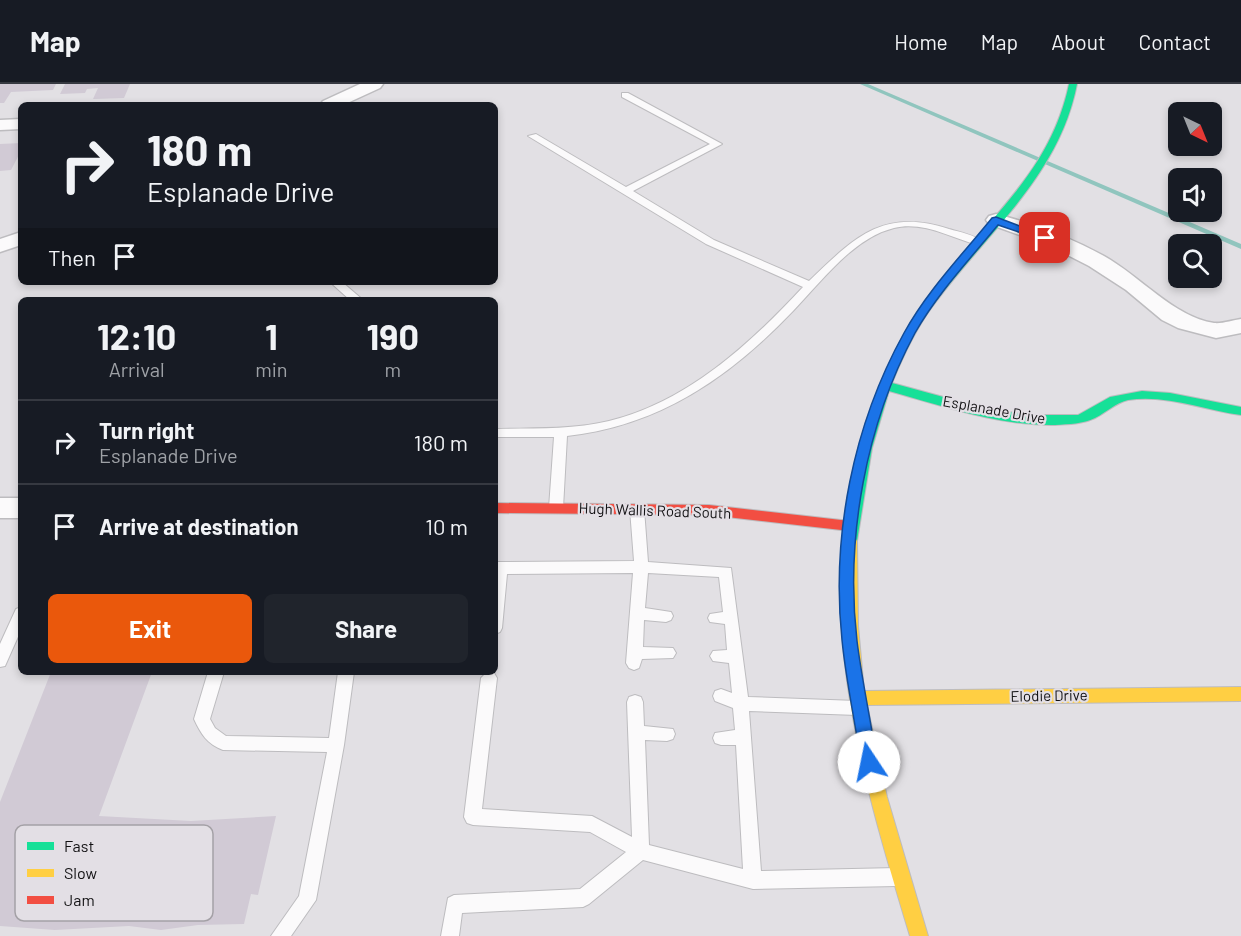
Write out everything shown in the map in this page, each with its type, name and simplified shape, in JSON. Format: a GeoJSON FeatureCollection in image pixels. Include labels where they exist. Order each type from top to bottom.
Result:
{"type":"FeatureCollection","features":[{"type":"Feature","properties":{"kind":"main road"},"geometry":{"type":"LineString","coordinates":[[919,936],[882,815],[858,703],[850,639],[847,568],[850,526],[864,446],[884,385],[910,333],[927,305],[1029,182],[1057,136],[1074,84]]}},
{"type":"Feature","properties":{"kind":"main road","name":"Esplanade Drive"},"geometry":{"type":"LineString","coordinates":[[884,385],[949,403],[1051,421],[1079,419],[1095,415],[1112,401],[1145,394],[1167,396],[1213,408],[1241,411]]}},
{"type":"Feature","properties":{"kind":"main road","name":"Hugh Wallis Road South"},"geometry":{"type":"LineString","coordinates":[[498,508],[709,510],[850,526]]}},
{"type":"Feature","properties":{"kind":"main road","name":"Elodie Drive"},"geometry":{"type":"LineString","coordinates":[[858,703],[1241,694]]}},
{"type":"Feature","properties":{"kind":"street"},"geometry":{"type":"LineString","coordinates":[[335,102],[374,84]]}},
{"type":"Feature","properties":{"kind":"street"},"geometry":{"type":"LineString","coordinates":[[0,125],[18,124]]}},
{"type":"Feature","properties":{"kind":"street"},"geometry":{"type":"LineString","coordinates":[[996,220],[1057,242],[1097,261],[1134,285],[1170,315],[1186,323],[1216,331],[1241,326]]}},
{"type":"Feature","properties":{"kind":"street"},"geometry":{"type":"LineString","coordinates":[[0,246],[18,239]]}},
{"type":"Feature","properties":{"kind":"street"},"geometry":{"type":"LineString","coordinates":[[0,508],[18,508]]}},
{"type":"Feature","properties":{"kind":"lane"},"geometry":{"type":"LineString","coordinates":[[624,95],[717,144],[626,191]]}},
{"type":"Feature","properties":{"kind":"lane"},"geometry":{"type":"LineString","coordinates":[[533,136],[710,242],[810,286]]}},
{"type":"Feature","properties":{"kind":"lane"},"geometry":{"type":"LineString","coordinates":[[498,433],[561,432],[614,425],[664,405],[703,382],[740,356],[777,322],[810,286],[870,234],[896,224],[922,224],[978,242]]}},
{"type":"Feature","properties":{"kind":"lane"},"geometry":{"type":"LineString","coordinates":[[339,285],[353,297]]}},
{"type":"Feature","properties":{"kind":"lane"},"geometry":{"type":"LineString","coordinates":[[556,508],[561,432]]}},
{"type":"Feature","properties":{"kind":"lane"},"geometry":{"type":"LineString","coordinates":[[636,509],[641,567],[635,658],[668,653]]}},
{"type":"Feature","properties":{"kind":"lane"},"geometry":{"type":"LineString","coordinates":[[498,568],[641,567],[726,572],[741,704],[753,880]]}},
{"type":"Feature","properties":{"kind":"lane"},"geometry":{"type":"LineString","coordinates":[[638,614],[666,615]]}},
{"type":"Feature","properties":{"kind":"lane"},"geometry":{"type":"LineString","coordinates":[[715,618],[731,618]]}},
{"type":"Feature","properties":{"kind":"lane"},"geometry":{"type":"LineString","coordinates":[[0,661],[18,620]]}},
{"type":"Feature","properties":{"kind":"lane"},"geometry":{"type":"LineString","coordinates":[[718,656],[736,657]]}},
{"type":"Feature","properties":{"kind":"lane"},"geometry":{"type":"LineString","coordinates":[[215,675],[202,719],[209,733],[224,743],[336,744]]}},
{"type":"Feature","properties":{"kind":"lane"},"geometry":{"type":"LineString","coordinates":[[280,936],[307,900],[336,744],[346,675]]}},
{"type":"Feature","properties":{"kind":"lane"},"geometry":{"type":"LineString","coordinates":[[489,678],[473,817],[592,824],[641,851],[753,880],[901,877]]}},
{"type":"Feature","properties":{"kind":"lane"},"geometry":{"type":"LineString","coordinates":[[721,696],[741,704],[858,703]]}},
{"type":"Feature","properties":{"kind":"lane"},"geometry":{"type":"LineString","coordinates":[[635,702],[641,851]]}},
{"type":"Feature","properties":{"kind":"lane"},"geometry":{"type":"LineString","coordinates":[[636,733],[667,734]]}},
{"type":"Feature","properties":{"kind":"lane"},"geometry":{"type":"LineString","coordinates":[[720,738],[743,737]]}},
{"type":"Feature","properties":{"kind":"lane"},"geometry":{"type":"LineString","coordinates":[[450,936],[454,904],[583,898],[641,851]]}},
{"type":"Feature","properties":{"kind":"building"},"geometry":{"type":"Polygon","coordinates":[[[0,84],[56,84],[53,90],[11,92],[4,103],[0,103],[0,84]]]}},
{"type":"Feature","properties":{"kind":"building"},"geometry":{"type":"Polygon","coordinates":[[[65,84],[130,84],[124,98],[93,99],[98,88],[87,89],[85,93],[60,94],[65,84]]]}},
{"type":"Feature","properties":{"kind":"building"},"geometry":{"type":"Polygon","coordinates":[[[18,143],[18,157],[11,170],[0,171],[0,144],[18,143]]]}},
{"type":"Feature","properties":{"kind":"building"},"geometry":{"type":"Polygon","coordinates":[[[50,675],[151,675],[99,816],[191,821],[276,816],[258,895],[251,894],[244,924],[198,925],[161,930],[129,926],[55,930],[0,926],[0,802],[50,675]]]}},
{"type":"Feature","properties":{"kind":"waterway"},"geometry":{"type":"LineString","coordinates":[[863,84],[1241,247]]}},
{"type":"Feature","properties":{"kind":"traffic: fast"},"geometry":{"type":"LineString","coordinates":[[850,541],[866,448],[895,360],[927,306],[1023,192],[1040,168],[1065,115],[1073,84]]}},
{"type":"Feature","properties":{"kind":"traffic: fast"},"geometry":{"type":"LineString","coordinates":[[884,385],[980,411],[1054,421],[1083,418],[1114,400],[1142,395],[1170,397],[1241,411]]}},
{"type":"Feature","properties":{"kind":"traffic: slow"},"geometry":{"type":"LineString","coordinates":[[850,541],[851,641],[863,726],[888,832],[919,936]]}},
{"type":"Feature","properties":{"kind":"traffic: slow"},"geometry":{"type":"LineString","coordinates":[[857,698],[1241,694]]}},
{"type":"Feature","properties":{"kind":"traffic: jam"},"geometry":{"type":"LineString","coordinates":[[498,508],[709,510],[850,526]]}},
{"type":"Feature","properties":{"kind":"route"},"geometry":{"type":"LineString","coordinates":[[869,762],[857,698],[850,639],[847,568],[850,526],[864,446],[884,385],[927,305],[996,220],[1045,238]]}}]}
